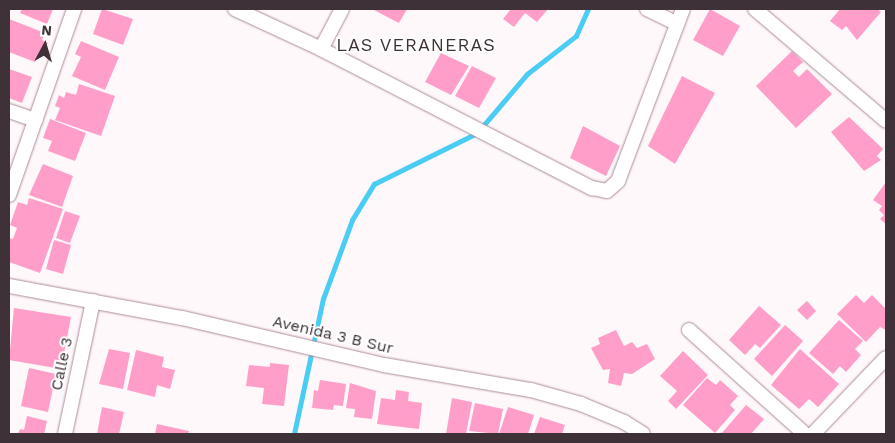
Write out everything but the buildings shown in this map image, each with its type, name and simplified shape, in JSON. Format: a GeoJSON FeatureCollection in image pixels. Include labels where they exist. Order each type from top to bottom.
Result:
{"type":"FeatureCollection","features":[{"type":"Feature","properties":{"kind":"street"},"geometry":{"type":"LineString","coordinates":[[9,195],[74,9]]}},
{"type":"Feature","properties":{"kind":"street"},"geometry":{"type":"LineString","coordinates":[[235,9],[321,48],[592,188],[607,191],[618,181],[683,9]]}},
{"type":"Feature","properties":{"kind":"street"},"geometry":{"type":"LineString","coordinates":[[321,48],[342,9]]}},
{"type":"Feature","properties":{"kind":"street"},"geometry":{"type":"LineString","coordinates":[[647,9],[676,24]]}},
{"type":"Feature","properties":{"kind":"street"},"geometry":{"type":"LineString","coordinates":[[755,9],[886,121]]}},
{"type":"Feature","properties":{"kind":"street"},"geometry":{"type":"LineString","coordinates":[[9,111],[35,120]]}},
{"type":"Feature","properties":{"kind":"street","name":"Avenida 3 B Sur"},"geometry":{"type":"LineString","coordinates":[[9,286],[93,301],[384,365],[531,390],[581,404],[624,422],[643,434]]}},
{"type":"Feature","properties":{"kind":"street","name":"Calle 3"},"geometry":{"type":"LineString","coordinates":[[65,434],[93,301]]}},
{"type":"Feature","properties":{"kind":"street"},"geometry":{"type":"LineString","coordinates":[[689,330],[805,434]]}},
{"type":"Feature","properties":{"kind":"street"},"geometry":{"type":"LineString","coordinates":[[814,434],[883,367]]}},
{"type":"Feature","properties":{"kind":"waterway"},"geometry":{"type":"LineString","coordinates":[[294,434],[323,299],[352,220],[374,184],[477,133],[527,74],[576,36],[588,9]]}},
{"type":"Feature","properties":{"kind":"district","name":"LAS VERANERAS"},"geometry":{"type":"Point","coordinates":[416,45]}}]}
